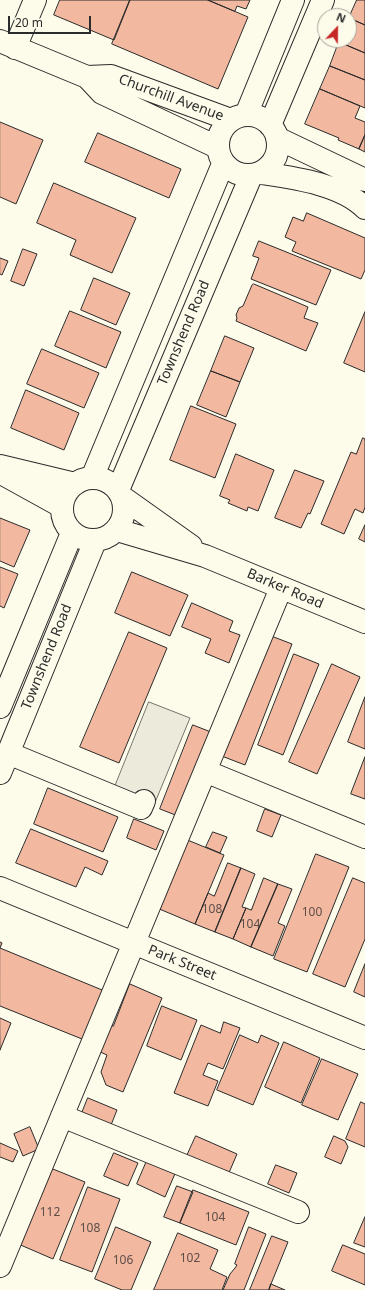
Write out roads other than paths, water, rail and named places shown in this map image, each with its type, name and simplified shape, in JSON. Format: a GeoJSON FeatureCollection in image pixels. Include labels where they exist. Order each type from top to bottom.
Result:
{"type":"FeatureCollection","features":[{"type":"Feature","properties":{"kind":"street"},"geometry":{"type":"LineString","coordinates":[[7,44],[34,0]]}},
{"type":"Feature","properties":{"kind":"street"},"geometry":{"type":"LineString","coordinates":[[239,117],[293,0]]}},
{"type":"Feature","properties":{"kind":"street"},"geometry":{"type":"LineString","coordinates":[[256,174],[270,166],[276,158],[278,148],[274,131],[323,0]]}},
{"type":"Feature","properties":{"kind":"street","name":"Churchill Avenue"},"geometry":{"type":"LineString","coordinates":[[7,44],[87,77],[102,93],[220,155]]}},
{"type":"Feature","properties":{"kind":"street","name":"Churchill Avenue"},"geometry":{"type":"LineString","coordinates":[[87,77],[111,76],[239,117]]}},
{"type":"Feature","properties":{"kind":"street"},"geometry":{"type":"LineString","coordinates":[[365,180],[274,131],[263,119],[255,116],[239,117],[223,127],[218,136],[220,155],[228,169],[236,173],[243,176],[256,174],[291,178],[335,190],[349,196],[365,208]]}},
{"type":"Feature","properties":{"kind":"street","name":"Townshend Road"},"geometry":{"type":"LineString","coordinates":[[84,481],[220,155]]}},
{"type":"Feature","properties":{"kind":"street","name":"Townshend Road"},"geometry":{"type":"LineString","coordinates":[[120,493],[256,174]]}},
{"type":"Feature","properties":{"kind":"street"},"geometry":{"type":"LineString","coordinates":[[0,466],[84,481],[103,479],[111,483],[120,493],[125,505],[124,514],[122,522],[117,530],[103,539],[95,541],[79,537],[72,532],[64,521],[61,506],[64,498],[68,490],[84,481]]}},
{"type":"Feature","properties":{"kind":"street"},"geometry":{"type":"LineString","coordinates":[[0,472],[61,506]]}},
{"type":"Feature","properties":{"kind":"street","name":"Barker Road"},"geometry":{"type":"LineString","coordinates":[[120,493],[205,556]]}},
{"type":"Feature","properties":{"kind":"street","name":"Barker Road"},"geometry":{"type":"LineString","coordinates":[[117,530],[205,556],[365,622]]}},
{"type":"Feature","properties":{"kind":"street","name":"Townshend Road"},"geometry":{"type":"LineString","coordinates":[[0,707],[72,532]]}},
{"type":"Feature","properties":{"kind":"street","name":"Townshend Road"},"geometry":{"type":"LineString","coordinates":[[0,772],[95,541]]}},
{"type":"Feature","properties":{"kind":"street"},"geometry":{"type":"LineString","coordinates":[[0,1266],[281,588]]}},
{"type":"Feature","properties":{"kind":"street"},"geometry":{"type":"LineString","coordinates":[[8,752],[141,808],[144,801]]}},
{"type":"Feature","properties":{"kind":"street"},"geometry":{"type":"LineString","coordinates":[[205,771],[365,837]]}},
{"type":"Feature","properties":{"kind":"street","name":"Park Street"},"geometry":{"type":"LineString","coordinates":[[0,888],[365,1038]]}},
{"type":"Feature","properties":{"kind":"street"},"geometry":{"type":"LineString","coordinates":[[62,1116],[298,1212]]}}]}
